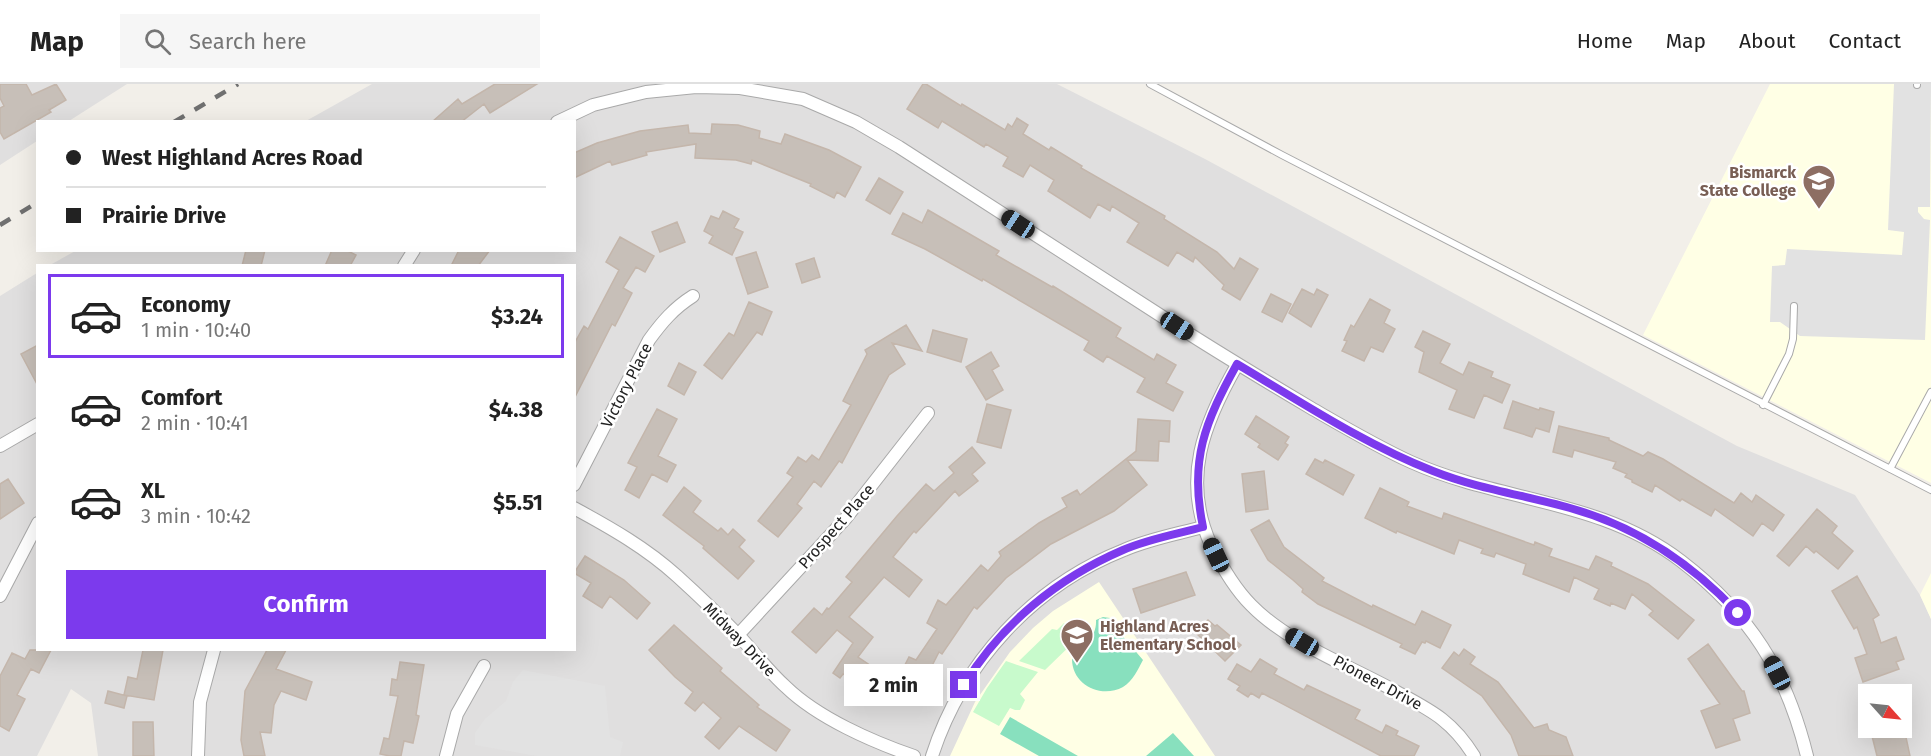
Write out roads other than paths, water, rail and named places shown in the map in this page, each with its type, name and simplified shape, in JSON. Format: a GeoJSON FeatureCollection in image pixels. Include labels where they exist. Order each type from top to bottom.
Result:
{"type":"FeatureCollection","features":[{"type":"Feature","properties":{"kind":"street"},"geometry":{"type":"LineString","coordinates":[[561,120],[593,105],[646,92],[696,87],[740,88],[803,99],[856,122],[899,147],[1237,364],[1366,440],[1411,462],[1483,488],[1595,515],[1625,528],[1677,558],[1720,593],[1756,635],[1785,687],[1797,717],[1807,756]]}},
{"type":"Feature","properties":{"kind":"street","name":"Victory Place"},"geometry":{"type":"LineString","coordinates":[[576,481],[649,340],[662,321],[677,306],[693,296]]}},
{"type":"Feature","properties":{"kind":"street","name":"Pioneer Drive"},"geometry":{"type":"LineString","coordinates":[[1237,364],[1214,408],[1202,441],[1197,484],[1203,527],[1222,568],[1251,606],[1274,625],[1316,650],[1435,712],[1462,738],[1474,756]]}},
{"type":"Feature","properties":{"kind":"street","name":"Prospect Place"},"geometry":{"type":"LineString","coordinates":[[738,635],[846,518],[928,413]]}},
{"type":"Feature","properties":{"kind":"street"},"geometry":{"type":"LineString","coordinates":[[0,446],[36,425]]}},
{"type":"Feature","properties":{"kind":"street","name":"Midway Drive"},"geometry":{"type":"LineString","coordinates":[[576,509],[619,533],[659,561],[738,635],[799,698],[848,729],[914,756]]}},
{"type":"Feature","properties":{"kind":"street"},"geometry":{"type":"LineString","coordinates":[[0,596],[36,527]]}},
{"type":"Feature","properties":{"kind":"street"},"geometry":{"type":"LineString","coordinates":[[932,756],[945,721],[974,668],[999,638],[1042,597],[1082,571],[1125,549],[1203,527]]}},
{"type":"Feature","properties":{"kind":"street"},"geometry":{"type":"LineString","coordinates":[[198,756],[200,702],[214,651]]}},
{"type":"Feature","properties":{"kind":"street"},"geometry":{"type":"LineString","coordinates":[[446,756],[457,714],[484,666]]}},
{"type":"Feature","properties":{"kind":"lane"},"geometry":{"type":"LineString","coordinates":[[1150,84],[1282,155],[1931,490]]}},
{"type":"Feature","properties":{"kind":"lane"},"geometry":{"type":"LineString","coordinates":[[1763,405],[1789,354],[1793,339],[1794,306]]}},
{"type":"Feature","properties":{"kind":"lane"},"geometry":{"type":"LineString","coordinates":[[1890,469],[1931,392]]}},
{"type":"Feature","properties":{"kind":"railway"},"geometry":{"type":"LineString","coordinates":[[177,120],[238,84]]}},
{"type":"Feature","properties":{"kind":"railway"},"geometry":{"type":"LineString","coordinates":[[0,225],[36,203]]}},
{"type":"Feature","properties":{"kind":"place","name":"Bismarck State College"},"geometry":{"type":"Point","coordinates":[1819,210]}},
{"type":"Feature","properties":{"kind":"place","name":"Highland Acres Elementary School"},"geometry":{"type":"Point","coordinates":[1077,664]}}]}
